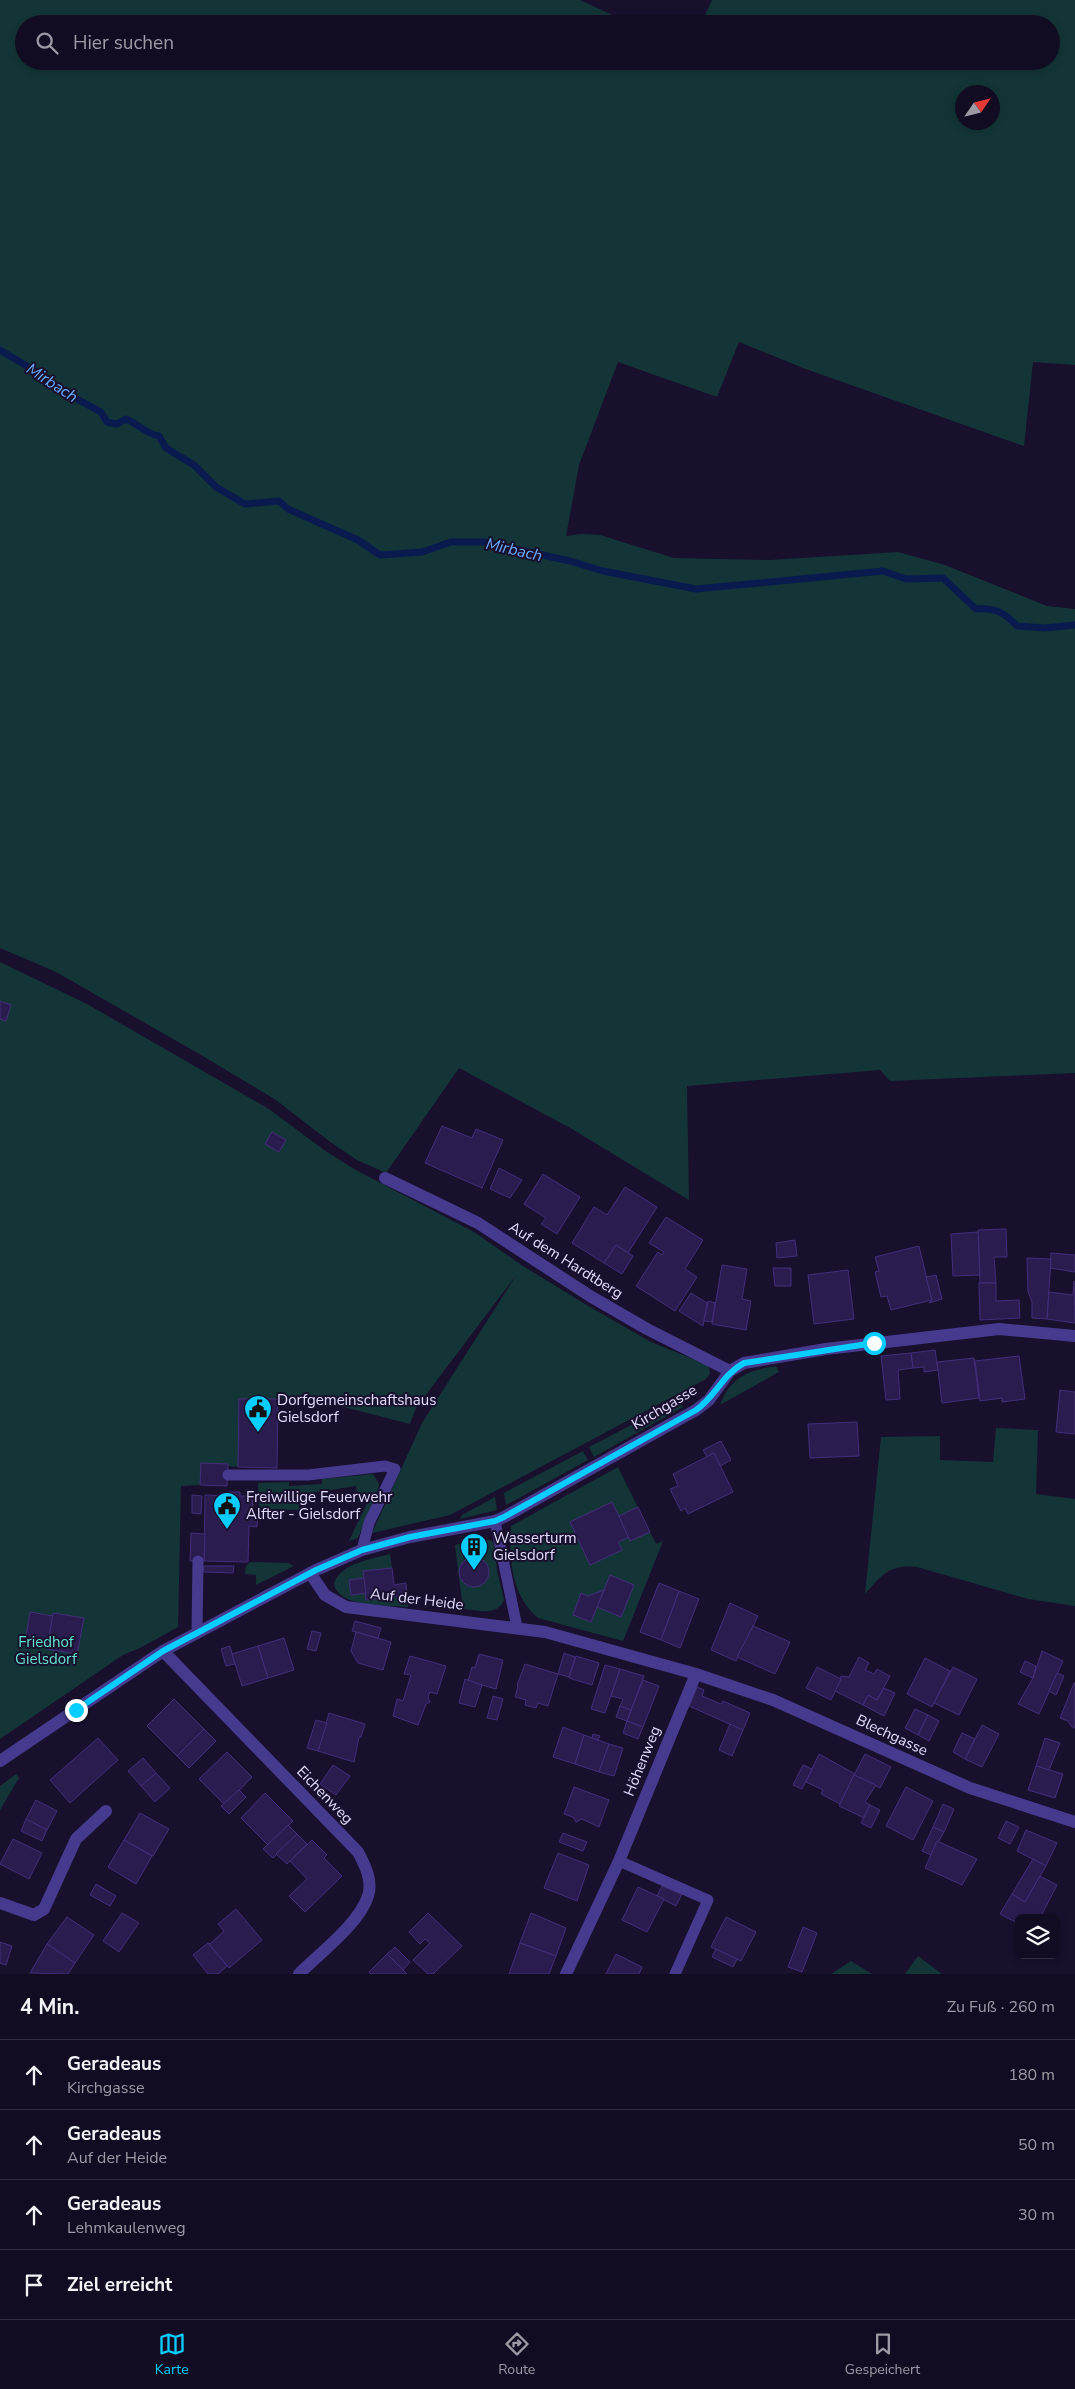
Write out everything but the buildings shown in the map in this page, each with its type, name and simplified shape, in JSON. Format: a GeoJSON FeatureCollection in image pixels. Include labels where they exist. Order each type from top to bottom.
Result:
{"type":"FeatureCollection","features":[{"type":"Feature","properties":{"kind":"street","name":"Auf dem Hardtberg"},"geometry":{"type":"LineString","coordinates":[[385,1178],[478,1223],[590,1296],[647,1329],[730,1371]]}},
{"type":"Feature","properties":{"kind":"street"},"geometry":{"type":"LineString","coordinates":[[730,1371],[744,1363],[826,1349],[999,1329],[1075,1336]]}},
{"type":"Feature","properties":{"kind":"street","name":"Kirchgasse"},"geometry":{"type":"LineString","coordinates":[[310,1573],[362,1550],[410,1537],[495,1521],[696,1410],[709,1400],[730,1371]]}},
{"type":"Feature","properties":{"kind":"street"},"geometry":{"type":"LineString","coordinates":[[0,1761],[163,1651],[310,1573]]}},
{"type":"Feature","properties":{"kind":"street","name":"Auf der Heide"},"geometry":{"type":"LineString","coordinates":[[310,1573],[324,1595],[346,1606],[517,1627],[565,1637],[696,1674]]}},
{"type":"Feature","properties":{"kind":"street","name":"Eichenweg"},"geometry":{"type":"LineString","coordinates":[[163,1651],[358,1852],[368,1870],[369,1895],[358,1916],[299,1974]]}},
{"type":"Feature","properties":{"kind":"street","name":"Blechgasse"},"geometry":{"type":"LineString","coordinates":[[696,1674],[773,1700],[970,1788],[1075,1822]]}},
{"type":"Feature","properties":{"kind":"street","name":"Höhenweg"},"geometry":{"type":"LineString","coordinates":[[566,1974],[619,1861],[696,1674]]}},
{"type":"Feature","properties":{"kind":"street"},"geometry":{"type":"LineString","coordinates":[[0,1903],[34,1915],[44,1909],[76,1839],[106,1811]]}},
{"type":"Feature","properties":{"kind":"lane"},"geometry":{"type":"LineString","coordinates":[[228,1475],[308,1475],[385,1466],[395,1469],[369,1523],[362,1550]]}},
{"type":"Feature","properties":{"kind":"lane"},"geometry":{"type":"LineString","coordinates":[[495,1521],[517,1627]]}},
{"type":"Feature","properties":{"kind":"lane"},"geometry":{"type":"LineString","coordinates":[[197,1633],[198,1561]]}},
{"type":"Feature","properties":{"kind":"lane"},"geometry":{"type":"LineString","coordinates":[[619,1861],[708,1900],[675,1974]]}},
{"type":"Feature","properties":{"kind":"green space"},"geometry":{"type":"Polygon","coordinates":[[[0,0],[580,0],[612,15],[15,15],[15,70],[1060,70],[1060,15],[705,15],[712,0],[1075,0],[1075,365],[1033,362],[1024,446],[803,368],[739,342],[717,397],[618,362],[579,465],[566,536],[581,534],[600,535],[674,558],[770,560],[898,552],[945,565],[1047,606],[1075,609],[1075,1073],[890,1081],[880,1070],[687,1086],[689,1200],[572,1129],[459,1068],[386,1173],[357,1160],[276,1100],[56,972],[0,948],[0,0]]]}},
{"type":"Feature","properties":{"kind":"green space","name":"Friedhof Gielsdorf"},"geometry":{"type":"Polygon","coordinates":[[[0,962],[87,1004],[269,1109],[324,1150],[354,1169],[474,1232],[523,1266],[651,1342],[705,1364],[709,1367],[710,1374],[706,1379],[450,1515],[372,1533],[422,1423],[517,1274],[416,1408],[410,1424],[313,1399],[240,1399],[238,1467],[228,1466],[228,1464],[201,1463],[200,1485],[181,1486],[178,1627],[123,1655],[0,1739],[0,962]]]}},
{"type":"Feature","properties":{"kind":"green space"},"geometry":{"type":"Polygon","coordinates":[[[776,1366],[779,1372],[720,1405],[729,1388],[742,1376],[757,1370],[776,1366]]]}},
{"type":"Feature","properties":{"kind":"green space"},"geometry":{"type":"Polygon","coordinates":[[[679,1400],[683,1407],[594,1457],[589,1447],[679,1400]]]}},
{"type":"Feature","properties":{"kind":"green space"},"geometry":{"type":"Polygon","coordinates":[[[996,1428],[1038,1430],[1036,1494],[1075,1499],[1075,1606],[1028,1599],[917,1567],[899,1567],[887,1572],[865,1594],[881,1437],[940,1436],[940,1460],[993,1462],[996,1428]]]}},
{"type":"Feature","properties":{"kind":"green space"},"geometry":{"type":"Polygon","coordinates":[[[583,1451],[588,1460],[506,1505],[504,1493],[583,1451]]]}},
{"type":"Feature","properties":{"kind":"green space"},"geometry":{"type":"Polygon","coordinates":[[[618,1467],[656,1544],[663,1541],[623,1641],[538,1618],[522,1599],[517,1587],[511,1551],[511,1526],[618,1467]]]}},
{"type":"Feature","properties":{"kind":"green space"},"geometry":{"type":"Polygon","coordinates":[[[373,1474],[379,1484],[378,1490],[358,1538],[349,1541],[368,1501],[358,1502],[356,1486],[297,1495],[300,1510],[259,1509],[258,1483],[289,1482],[289,1486],[322,1484],[322,1479],[373,1474]]]}},
{"type":"Feature","properties":{"kind":"green space"},"geometry":{"type":"Polygon","coordinates":[[[495,1497],[497,1510],[460,1519],[462,1515],[495,1497]]]}},
{"type":"Feature","properties":{"kind":"green space"},"geometry":{"type":"Polygon","coordinates":[[[483,1539],[492,1541],[495,1549],[497,1571],[504,1600],[497,1609],[492,1611],[463,1609],[455,1545],[483,1539]]]}},
{"type":"Feature","properties":{"kind":"green space"},"geometry":{"type":"Polygon","coordinates":[[[390,1554],[392,1568],[363,1571],[364,1578],[349,1580],[351,1595],[366,1593],[367,1600],[407,1595],[408,1607],[364,1604],[344,1597],[337,1591],[334,1583],[338,1576],[350,1566],[390,1554]]]}},
{"type":"Feature","properties":{"kind":"green space"},"geometry":{"type":"Polygon","coordinates":[[[250,1562],[288,1563],[294,1566],[256,1585],[256,1575],[245,1574],[246,1566],[250,1562]]]}},
{"type":"Feature","properties":{"kind":"green space"},"geometry":{"type":"Polygon","coordinates":[[[16,1774],[19,1778],[0,1810],[0,1786],[16,1774]]]}},
{"type":"Feature","properties":{"kind":"green space"},"geometry":{"type":"Polygon","coordinates":[[[918,1956],[942,1974],[905,1974],[918,1956]]]}},
{"type":"Feature","properties":{"kind":"green space"},"geometry":{"type":"Polygon","coordinates":[[[851,1961],[872,1974],[831,1974],[851,1961]]]}},
{"type":"Feature","properties":{"kind":"waterway","name":"Mirbach"},"geometry":{"type":"LineString","coordinates":[[0,350],[35,371],[45,382],[101,412],[107,422],[117,424],[126,419],[159,436],[166,448],[194,465],[216,487],[245,504],[279,501],[288,509],[358,540],[380,555],[422,552],[451,542],[484,542],[570,561],[603,571],[696,589],[883,571],[906,579],[943,578],[976,609],[989,609],[999,612],[1017,626],[1045,628],[1075,625]]}},
{"type":"Feature","properties":{"kind":"place","name":"Dorfgemeinschaftshaus Gielsdorf"},"geometry":{"type":"Point","coordinates":[258,1433]}},
{"type":"Feature","properties":{"kind":"place","name":"Freiwillige Feuerwehr Alfter - Gielsdorf"},"geometry":{"type":"Point","coordinates":[227,1530]}},
{"type":"Feature","properties":{"kind":"place","name":"Wasserturm Gielsdorf"},"geometry":{"type":"Point","coordinates":[474,1571]}},
{"type":"Feature","properties":{"kind":"route"},"geometry":{"type":"LineString","coordinates":[[76,1710],[163,1651],[316,1570],[362,1550],[410,1537],[495,1521],[504,1517],[704,1405],[730,1371],[744,1363],[874,1343]]}}]}
